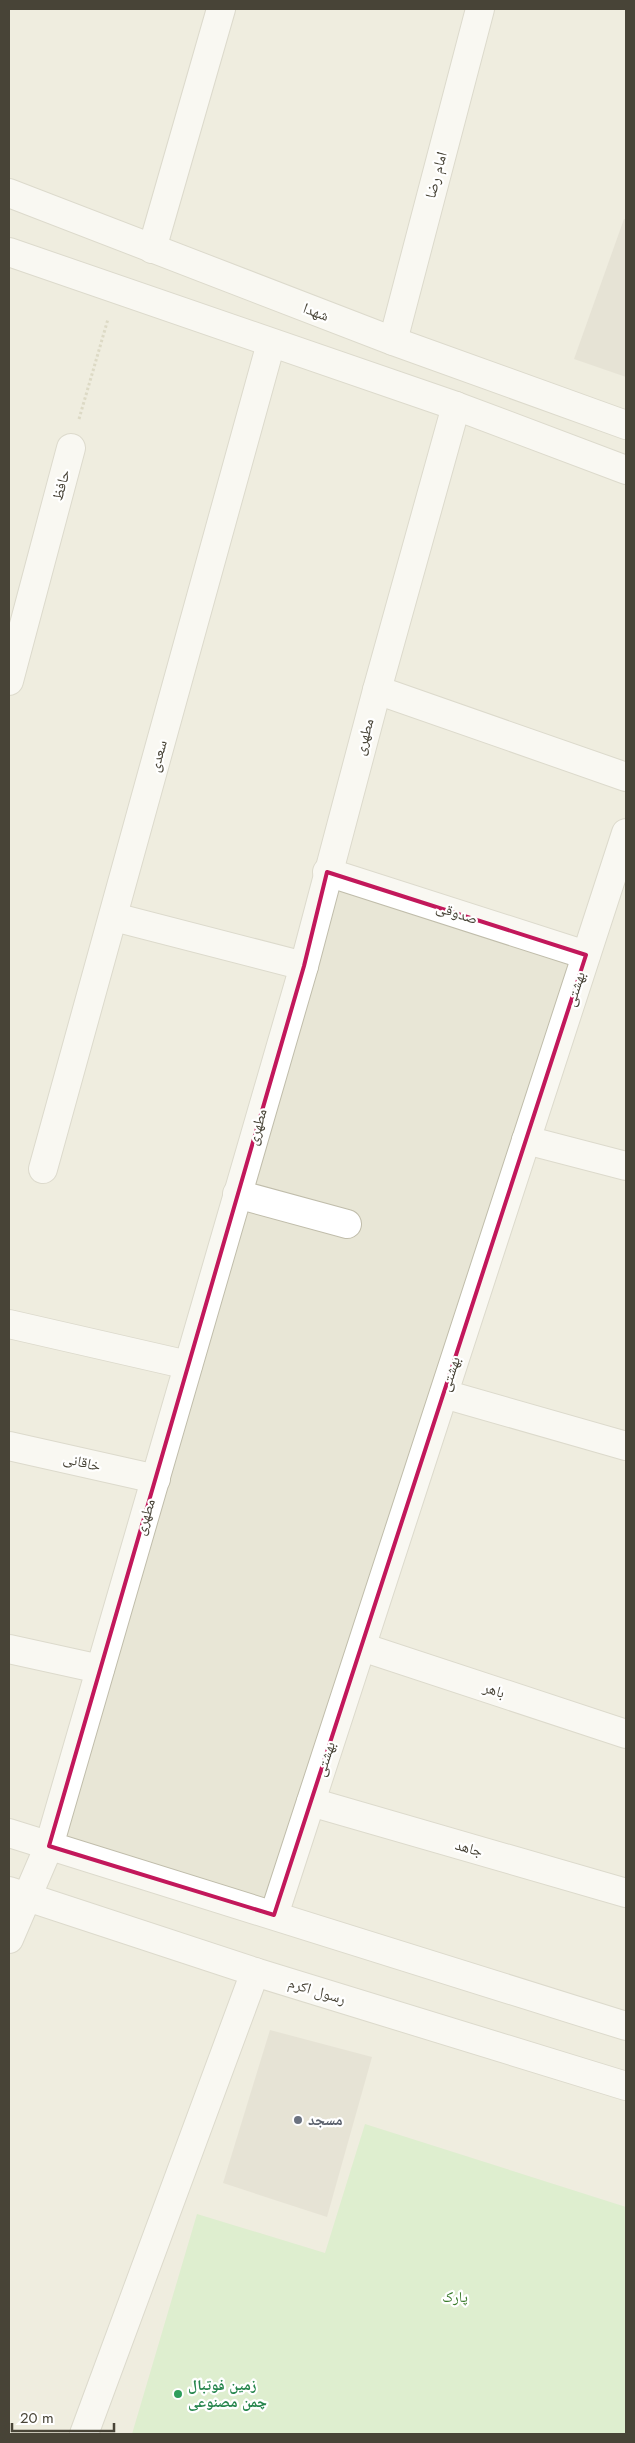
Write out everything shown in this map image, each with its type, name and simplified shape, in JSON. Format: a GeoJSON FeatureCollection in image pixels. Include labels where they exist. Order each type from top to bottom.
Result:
{"type":"FeatureCollection","features":[{"type":"Feature","properties":{"kind":"street"},"geometry":{"type":"LineString","coordinates":[[152,249],[220,9]]}},
{"type":"Feature","properties":{"kind":"street","name":"امام رضا"},"geometry":{"type":"LineString","coordinates":[[393,341],[480,9]]}},
{"type":"Feature","properties":{"kind":"street","name":"شهدا"},"geometry":{"type":"LineString","coordinates":[[9,193],[393,341],[626,424]]}},
{"type":"Feature","properties":{"kind":"street"},"geometry":{"type":"LineString","coordinates":[[9,252],[456,406],[626,470]]}},
{"type":"Feature","properties":{"kind":"street","name":"سعدی"},"geometry":{"type":"LineString","coordinates":[[43,1169],[271,343]]}},
{"type":"Feature","properties":{"kind":"street","name":"مطهری"},"geometry":{"type":"LineString","coordinates":[[9,1939],[18,1894],[50,1846],[304,966],[327,872],[456,406]]}},
{"type":"Feature","properties":{"kind":"street","name":"حافظ"},"geometry":{"type":"LineString","coordinates":[[9,682],[71,448]]}},
{"type":"Feature","properties":{"kind":"street"},"geometry":{"type":"LineString","coordinates":[[377,690],[626,777]]}},
{"type":"Feature","properties":{"kind":"street","name":"بهشتی"},"geometry":{"type":"LineString","coordinates":[[274,1915],[626,833]]}},
{"type":"Feature","properties":{"kind":"street","name":"صدوقی"},"geometry":{"type":"LineString","coordinates":[[327,872],[586,955]]}},
{"type":"Feature","properties":{"kind":"street"},"geometry":{"type":"LineString","coordinates":[[114,917],[304,966]]}},
{"type":"Feature","properties":{"kind":"street"},"geometry":{"type":"LineString","coordinates":[[526,1140],[626,1166]]}},
{"type":"Feature","properties":{"kind":"street"},"geometry":{"type":"LineString","coordinates":[[237,1194],[347,1224]]}},
{"type":"Feature","properties":{"kind":"street"},"geometry":{"type":"LineString","coordinates":[[9,1324],[188,1365]]}},
{"type":"Feature","properties":{"kind":"street"},"geometry":{"type":"LineString","coordinates":[[444,1394],[626,1446]]}},
{"type":"Feature","properties":{"kind":"street","name":"خاقانی"},"geometry":{"type":"LineString","coordinates":[[9,1446],[156,1479]]}},
{"type":"Feature","properties":{"kind":"street","name":"باهر"},"geometry":{"type":"LineString","coordinates":[[362,1647],[626,1734]]}},
{"type":"Feature","properties":{"kind":"street"},"geometry":{"type":"LineString","coordinates":[[9,1649],[100,1669]]}},
{"type":"Feature","properties":{"kind":"street","name":"جاهد"},"geometry":{"type":"LineString","coordinates":[[311,1802],[626,1894]]}},
{"type":"Feature","properties":{"kind":"street"},"geometry":{"type":"LineString","coordinates":[[9,1833],[626,2026]]}},
{"type":"Feature","properties":{"kind":"street","name":"رسول اکرم"},"geometry":{"type":"LineString","coordinates":[[18,1894],[255,1972],[626,2086]]}},
{"type":"Feature","properties":{"kind":"street"},"geometry":{"type":"LineString","coordinates":[[84,2434],[255,1972]]}},
{"type":"Feature","properties":{"kind":"path"},"geometry":{"type":"LineString","coordinates":[[71,448],[116,290]]}},
{"type":"Feature","properties":{"kind":"highlighted area"},"geometry":{"type":"Polygon","coordinates":[[[327,872],[586,955],[274,1915],[49,1846],[304,966],[327,872]]]}},
{"type":"Feature","properties":{"kind":"shaded area"},"geometry":{"type":"Polygon","coordinates":[[[9,9],[626,9],[626,2434],[9,2434],[9,9]]]}},
{"type":"Feature","properties":{"kind":"green space","name":"پارک"},"geometry":{"type":"Polygon","coordinates":[[[365,2124],[626,2207],[626,2434],[132,2434],[197,2214],[325,2253],[365,2124]]]}},
{"type":"Feature","properties":{"kind":"building"},"geometry":{"type":"Polygon","coordinates":[[[624,219],[626,219],[626,377],[574,359],[624,219]]]}},
{"type":"Feature","properties":{"kind":"building","name":"مسجد"},"geometry":{"type":"Polygon","coordinates":[[[270,2030],[372,2057],[327,2217],[223,2183],[270,2030]]]}},
{"type":"Feature","properties":{"kind":"place","name":"مسجد"},"geometry":{"type":"Point","coordinates":[298,2120]}},
{"type":"Feature","properties":{"kind":"place","name":"زمین فوتبال چمن مصنوعی"},"geometry":{"type":"Point","coordinates":[178,2394]}}]}
